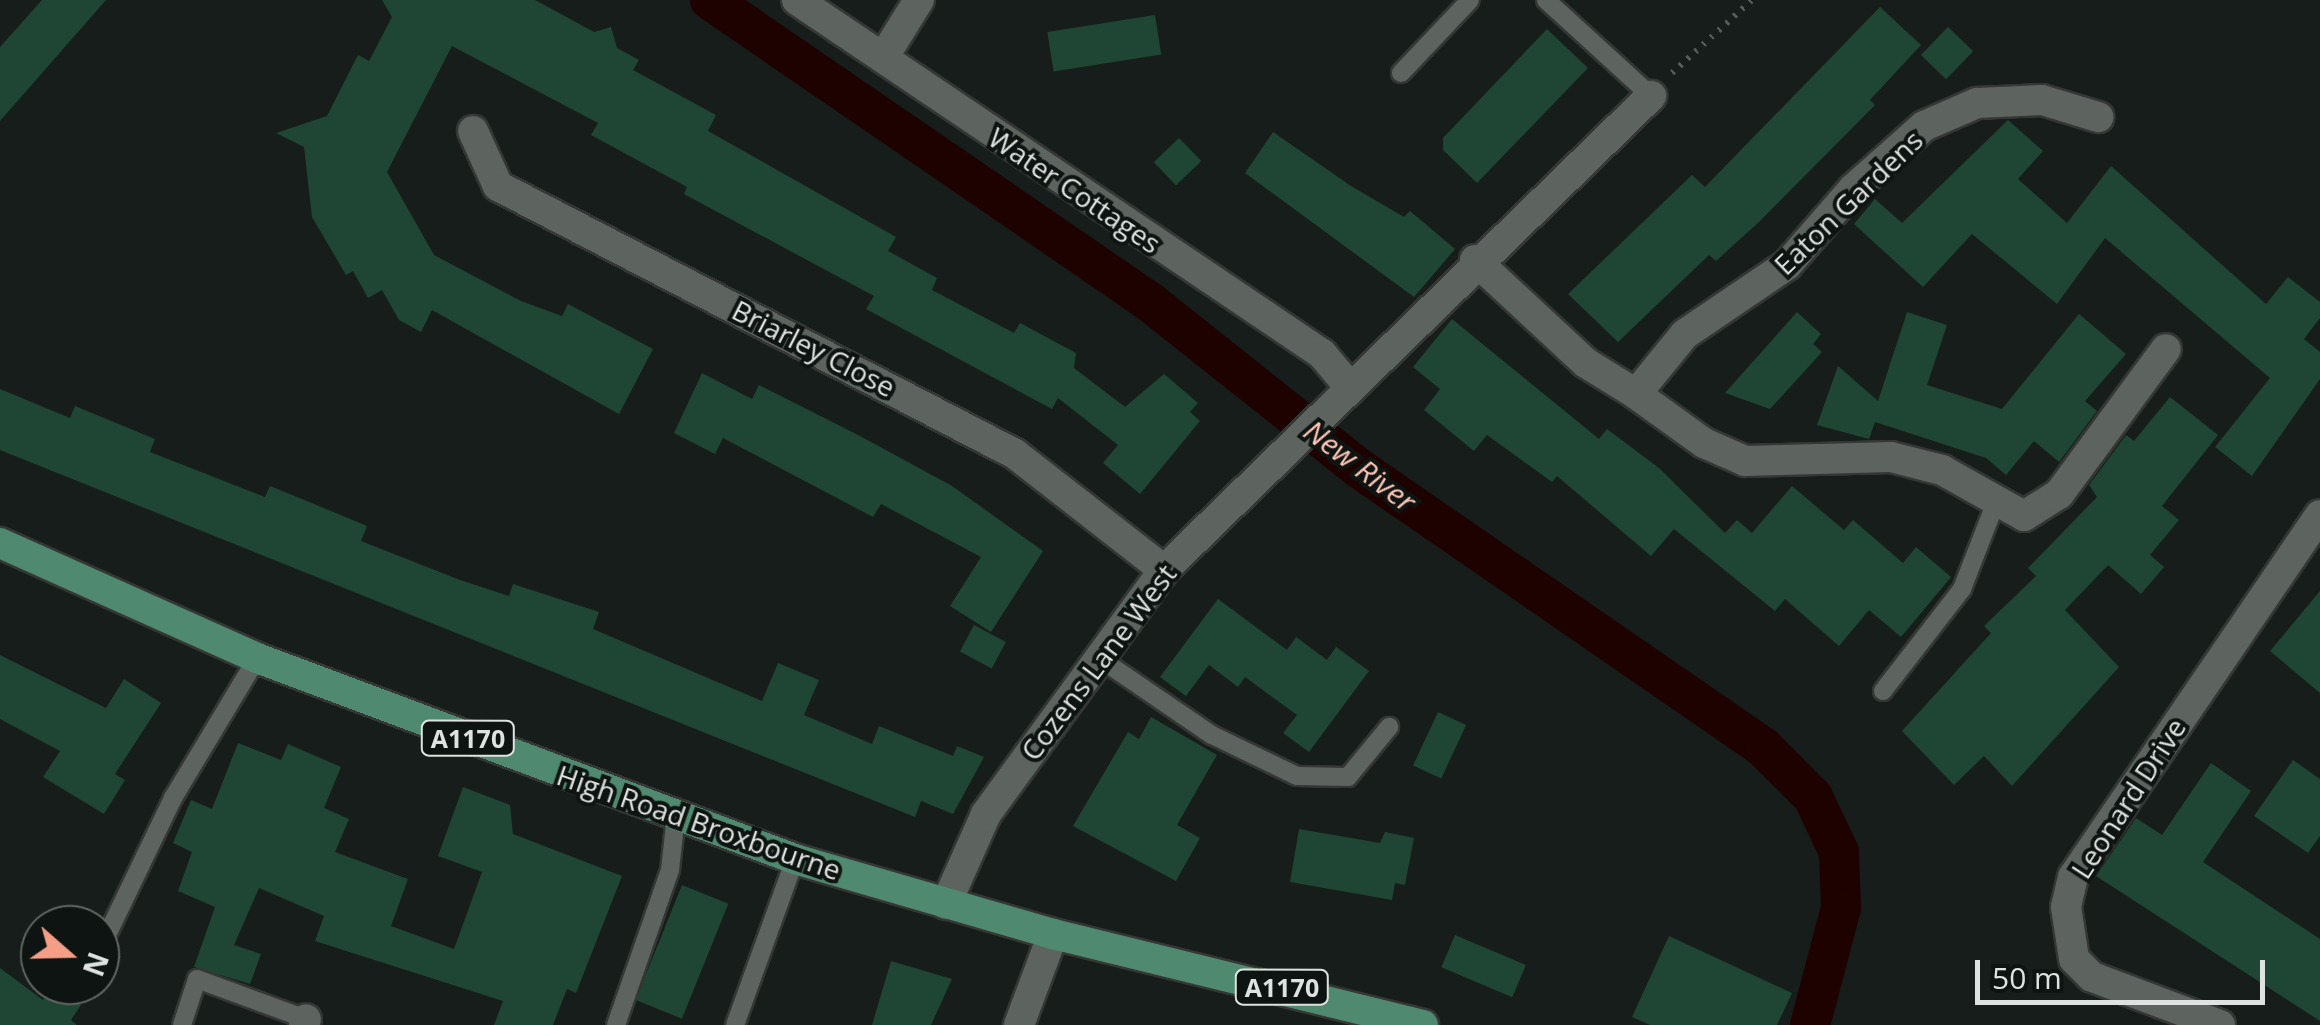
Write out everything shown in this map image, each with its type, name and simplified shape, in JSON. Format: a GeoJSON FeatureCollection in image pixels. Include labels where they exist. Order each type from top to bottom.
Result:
{"type":"FeatureCollection","features":[{"type":"Feature","properties":{"kind":"main road","name":"High Road Broxbourne"},"geometry":{"type":"LineString","coordinates":[[0,543],[256,658],[795,859],[1053,934],[1424,1025]]}},
{"type":"Feature","properties":{"kind":"street","name":"Water Cottages"},"geometry":{"type":"LineString","coordinates":[[797,0],[1322,354],[1338,395]]}},
{"type":"Feature","properties":{"kind":"street"},"geometry":{"type":"LineString","coordinates":[[883,58],[918,0]]}},
{"type":"Feature","properties":{"kind":"street"},"geometry":{"type":"LineString","coordinates":[[1338,395],[1650,96]]}},
{"type":"Feature","properties":{"kind":"street","name":"Eaton Gardens"},"geometry":{"type":"LineString","coordinates":[[1636,394],[1685,334],[1787,266],[1853,189],[1924,126],[1977,103],[2042,100],[2098,118]]}},
{"type":"Feature","properties":{"kind":"street","name":"Briarley Close"},"geometry":{"type":"LineString","coordinates":[[473,131],[498,186],[1015,454],[1164,570]]}},
{"type":"Feature","properties":{"kind":"street"},"geometry":{"type":"LineString","coordinates":[[1476,260],[1586,363],[1704,443],[1745,461],[1891,457],[1942,470],[2024,516],[2059,494],[2166,350]]}},
{"type":"Feature","properties":{"kind":"street","name":"Cozens Lane West"},"geometry":{"type":"LineString","coordinates":[[946,904],[986,814],[1096,656],[1164,570],[1290,449],[1338,395]]}},
{"type":"Feature","properties":{"kind":"street","name":"Leonard Drive"},"geometry":{"type":"LineString","coordinates":[[2220,1025],[2092,978],[2074,959],[2066,907],[2073,877],[2320,515]]}},
{"type":"Feature","properties":{"kind":"street"},"geometry":{"type":"LineString","coordinates":[[1019,1025],[1053,934]]}},
{"type":"Feature","properties":{"kind":"lane"},"geometry":{"type":"LineString","coordinates":[[1401,72],[1470,0]]}},
{"type":"Feature","properties":{"kind":"lane"},"geometry":{"type":"LineString","coordinates":[[1546,0],[1650,96]]}},
{"type":"Feature","properties":{"kind":"lane"},"geometry":{"type":"LineString","coordinates":[[1882,691],[1962,589],[1996,502]]}},
{"type":"Feature","properties":{"kind":"lane"},"geometry":{"type":"LineString","coordinates":[[1096,656],[1212,735],[1297,776],[1348,776],[1390,727]]}},
{"type":"Feature","properties":{"kind":"lane"},"geometry":{"type":"LineString","coordinates":[[120,908],[173,798],[256,658]]}},
{"type":"Feature","properties":{"kind":"lane"},"geometry":{"type":"LineString","coordinates":[[616,1025],[670,870],[676,816]]}},
{"type":"Feature","properties":{"kind":"lane"},"geometry":{"type":"LineString","coordinates":[[735,1025],[795,859]]}},
{"type":"Feature","properties":{"kind":"lane"},"geometry":{"type":"LineString","coordinates":[[182,1025],[197,980],[305,1022]]}},
{"type":"Feature","properties":{"kind":"path"},"geometry":{"type":"LineString","coordinates":[[1650,96],[1752,0]]}},
{"type":"Feature","properties":{"kind":"building"},"geometry":{"type":"Polygon","coordinates":[[[42,0],[106,0],[0,121],[0,47],[42,0]]]}},
{"type":"Feature","properties":{"kind":"building"},"geometry":{"type":"Polygon","coordinates":[[[382,0],[535,0],[594,32],[611,27],[617,48],[639,60],[633,70],[716,115],[708,131],[896,237],[888,251],[937,278],[932,290],[1014,333],[1020,323],[1076,353],[1074,368],[1125,407],[1164,374],[1198,403],[1190,412],[1200,421],[1140,494],[1103,463],[1118,445],[1058,398],[1052,409],[866,309],[874,296],[684,194],[687,187],[591,135],[598,123],[452,46],[387,172],[434,255],[521,301],[562,316],[568,304],[653,349],[619,414],[432,310],[421,332],[399,320],[382,290],[368,298],[353,271],[346,275],[312,217],[304,147],[276,133],[327,116],[358,55],[369,61],[392,17],[382,0]]]}},
{"type":"Feature","properties":{"kind":"building"},"geometry":{"type":"Polygon","coordinates":[[[1880,7],[1921,45],[1870,100],[1875,105],[1760,221],[1716,261],[1709,255],[1618,342],[1568,294],[1692,175],[1705,187],[1880,7]]]}},
{"type":"Feature","properties":{"kind":"building"},"geometry":{"type":"Polygon","coordinates":[[[1155,15],[1161,55],[1054,72],[1047,32],[1155,15]]]}},
{"type":"Feature","properties":{"kind":"building"},"geometry":{"type":"Polygon","coordinates":[[[1948,27],[1973,51],[1946,79],[1921,55],[1948,27]]]}},
{"type":"Feature","properties":{"kind":"building"},"geometry":{"type":"Polygon","coordinates":[[[1547,29],[1588,68],[1477,183],[1443,150],[1443,138],[1547,29]]]}},
{"type":"Feature","properties":{"kind":"building"},"geometry":{"type":"Polygon","coordinates":[[[2008,120],[2043,151],[2018,179],[2067,223],[2111,166],[2266,304],[2288,277],[2320,302],[2320,318],[2304,339],[2320,352],[2320,379],[2252,476],[2215,447],[2270,378],[2105,238],[2057,304],[1972,234],[1923,287],[1854,224],[1875,199],[1902,223],[2008,120]]]}},
{"type":"Feature","properties":{"kind":"building"},"geometry":{"type":"Polygon","coordinates":[[[1273,132],[1404,217],[1410,211],[1455,249],[1414,297],[1245,173],[1273,132]]]}},
{"type":"Feature","properties":{"kind":"building"},"geometry":{"type":"Polygon","coordinates":[[[1179,138],[1201,161],[1176,185],[1154,162],[1179,138]]]}},
{"type":"Feature","properties":{"kind":"building"},"geometry":{"type":"Polygon","coordinates":[[[1797,312],[1821,334],[1813,344],[1822,352],[1770,409],[1725,393],[1797,312]]]}},
{"type":"Feature","properties":{"kind":"building"},"geometry":{"type":"Polygon","coordinates":[[[1907,312],[1947,325],[1927,385],[2002,409],[2079,314],[2126,354],[2085,401],[2097,411],[2059,462],[2034,441],[2006,475],[1986,458],[1875,422],[1869,439],[1817,425],[1838,366],[1878,401],[1907,312]]]}},
{"type":"Feature","properties":{"kind":"building"},"geometry":{"type":"Polygon","coordinates":[[[1452,319],[1599,439],[1607,429],[1659,468],[1725,533],[1737,520],[1752,533],[1792,486],[1844,530],[1853,520],[1903,563],[1916,547],[1951,577],[1901,637],[1869,610],[1839,646],[1785,599],[1775,611],[1674,529],[1651,556],[1557,476],[1552,482],[1487,435],[1474,451],[1424,410],[1440,389],[1413,367],[1452,319]]]}},
{"type":"Feature","properties":{"kind":"building"},"geometry":{"type":"Polygon","coordinates":[[[702,373],[752,399],[759,385],[860,436],[952,486],[1043,551],[991,632],[950,606],[981,557],[881,504],[873,517],[723,438],[715,454],[674,433],[702,373]]]}},
{"type":"Feature","properties":{"kind":"building"},"geometry":{"type":"Polygon","coordinates":[[[0,389],[70,418],[75,406],[155,439],[150,452],[265,497],[270,486],[319,506],[367,526],[361,541],[460,580],[509,596],[513,584],[599,612],[593,629],[762,701],[778,663],[819,680],[804,715],[872,744],[879,726],[953,756],[957,746],[984,757],[953,814],[921,801],[915,817],[0,450],[0,389]]]}},
{"type":"Feature","properties":{"kind":"building"},"geometry":{"type":"Polygon","coordinates":[[[2170,397],[2218,435],[2162,506],[2179,520],[2150,555],[2164,567],[2141,594],[2108,565],[2065,610],[2119,667],[2012,786],[1984,756],[1954,785],[1902,731],[1991,633],[1984,626],[2036,576],[2028,568],[2097,497],[2089,485],[2126,435],[2134,441],[2170,397]]]}},
{"type":"Feature","properties":{"kind":"building"},"geometry":{"type":"Polygon","coordinates":[[[2320,591],[2320,693],[2270,651],[2320,591]]]}},
{"type":"Feature","properties":{"kind":"building"},"geometry":{"type":"Polygon","coordinates":[[[1218,599],[1287,650],[1296,637],[1327,660],[1336,647],[1369,671],[1309,752],[1283,733],[1297,715],[1245,677],[1238,687],[1209,665],[1186,696],[1160,677],[1218,599]]]}},
{"type":"Feature","properties":{"kind":"building"},"geometry":{"type":"Polygon","coordinates":[[[974,625],[1006,642],[992,668],[960,651],[974,625]]]}},
{"type":"Feature","properties":{"kind":"building"},"geometry":{"type":"Polygon","coordinates":[[[0,655],[106,708],[124,679],[161,703],[115,774],[125,780],[104,814],[43,777],[60,751],[0,719],[0,655]]]}},
{"type":"Feature","properties":{"kind":"building"},"geometry":{"type":"Polygon","coordinates":[[[1438,712],[1466,725],[1441,779],[1413,765],[1438,712]]]}},
{"type":"Feature","properties":{"kind":"building"},"geometry":{"type":"Polygon","coordinates":[[[1151,717],[1217,755],[1177,825],[1200,838],[1176,881],[1073,826],[1128,732],[1139,739],[1151,717]]]}},
{"type":"Feature","properties":{"kind":"building"},"geometry":{"type":"Polygon","coordinates":[[[238,743],[281,760],[288,744],[341,767],[324,808],[349,819],[335,852],[408,879],[391,926],[454,949],[482,872],[438,856],[463,787],[510,805],[513,834],[622,876],[576,993],[567,989],[553,1025],[494,1025],[503,1001],[315,941],[324,916],[259,888],[234,945],[261,954],[250,984],[194,967],[215,907],[178,891],[192,852],[173,843],[191,800],[212,809],[238,743]]]}},
{"type":"Feature","properties":{"kind":"building"},"geometry":{"type":"Polygon","coordinates":[[[2293,760],[2320,779],[2320,836],[2308,853],[2254,816],[2293,760]]]}},
{"type":"Feature","properties":{"kind":"building"},"geometry":{"type":"Polygon","coordinates":[[[2211,763],[2251,791],[2203,862],[2320,939],[2320,1021],[2096,876],[2136,818],[2162,835],[2211,763]]]}},
{"type":"Feature","properties":{"kind":"building"},"geometry":{"type":"Polygon","coordinates":[[[1299,829],[1380,843],[1385,832],[1414,838],[1405,885],[1395,883],[1392,900],[1290,882],[1299,829]]]}},
{"type":"Feature","properties":{"kind":"building"},"geometry":{"type":"Polygon","coordinates":[[[682,885],[728,904],[682,1019],[636,1000],[682,885]]]}},
{"type":"Feature","properties":{"kind":"building"},"geometry":{"type":"Polygon","coordinates":[[[1455,935],[1526,965],[1512,997],[1441,967],[1455,935]]]}},
{"type":"Feature","properties":{"kind":"building"},"geometry":{"type":"Polygon","coordinates":[[[1669,936],[1792,993],[1777,1025],[1650,1025],[1632,1017],[1669,936]]]}},
{"type":"Feature","properties":{"kind":"building"},"geometry":{"type":"Polygon","coordinates":[[[891,961],[952,979],[931,1025],[872,1025],[891,961]]]}},
{"type":"Feature","properties":{"kind":"building"},"geometry":{"type":"Polygon","coordinates":[[[0,968],[20,983],[20,1005],[81,1005],[71,1020],[77,1025],[0,1025],[0,968]]]}},
{"type":"Feature","properties":{"kind":"waterway","name":"New River"},"geometry":{"type":"LineString","coordinates":[[710,0],[1150,302],[1360,469],[1764,748],[1813,797],[1839,852],[1841,908],[1810,1025]]}}]}
